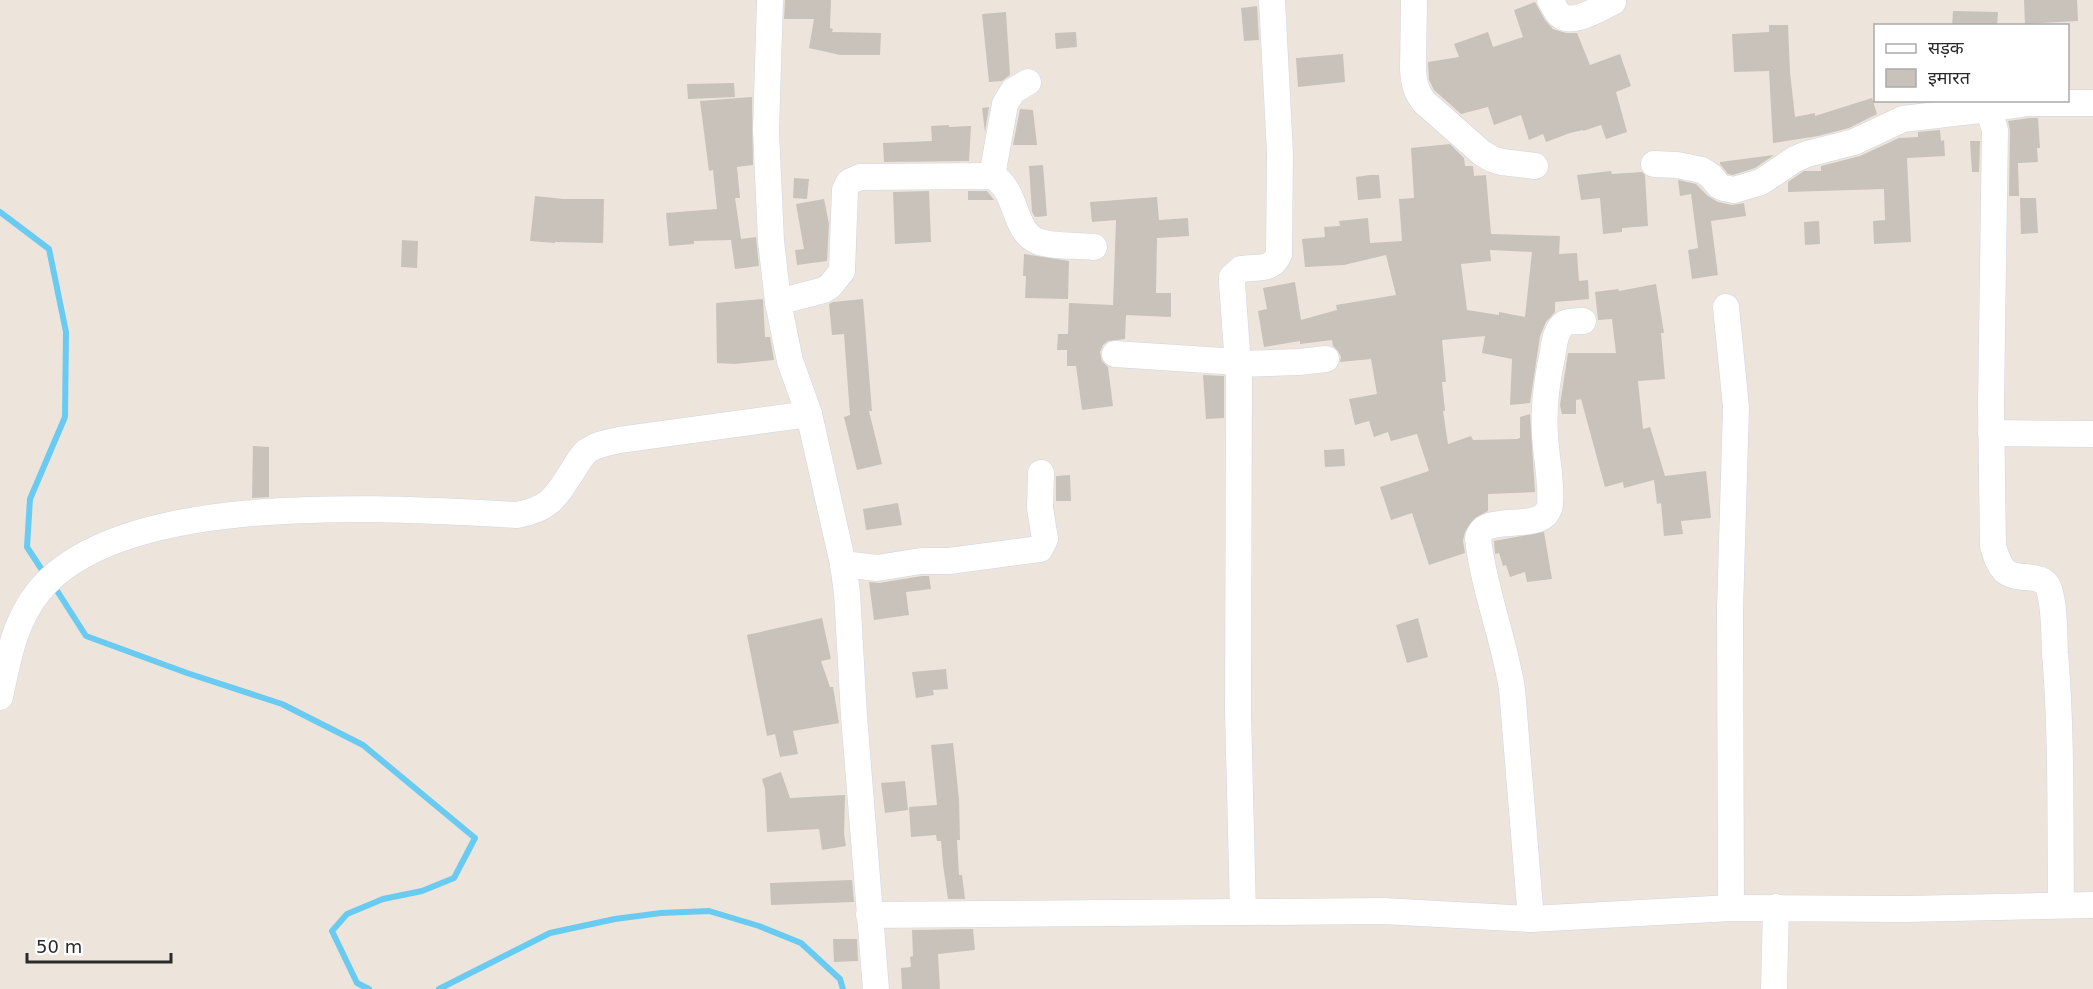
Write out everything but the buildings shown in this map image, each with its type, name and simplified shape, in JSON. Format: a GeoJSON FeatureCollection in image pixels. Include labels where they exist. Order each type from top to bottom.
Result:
{"type":"FeatureCollection","features":[{"type":"Feature","properties":{"kind":"street"},"geometry":{"type":"LineString","coordinates":[[770,0],[765,132],[771,241],[778,302],[790,362],[809,414],[843,564],[847,592],[854,716],[876,989]]}},
{"type":"Feature","properties":{"kind":"street"},"geometry":{"type":"LineString","coordinates":[[1243,912],[1238,711],[1238,363],[1232,277],[1240,269],[1272,265],[1279,254],[1280,153],[1272,0]]}},
{"type":"Feature","properties":{"kind":"street"},"geometry":{"type":"LineString","coordinates":[[1414,0],[1414,81],[1418,95],[1482,153],[1502,162],[1534,166]]}},
{"type":"Feature","properties":{"kind":"street"},"geometry":{"type":"LineString","coordinates":[[1551,0],[1558,15],[1573,19],[1612,2]]}},
{"type":"Feature","properties":{"kind":"street"},"geometry":{"type":"LineString","coordinates":[[992,176],[1005,104],[1013,91],[1028,82]]}},
{"type":"Feature","properties":{"kind":"street"},"geometry":{"type":"LineString","coordinates":[[1654,164],[1677,165],[1702,170],[1719,186],[1734,190],[1761,182],[1807,154],[1854,142],[1903,119],[2028,103],[2093,103]]}},
{"type":"Feature","properties":{"kind":"street"},"geometry":{"type":"LineString","coordinates":[[1988,109],[1995,130],[1991,433],[1993,546],[1997,560],[2004,570],[2011,575],[2043,581],[2047,585],[2051,599],[2057,676],[2061,905]]}},
{"type":"Feature","properties":{"kind":"street"},"geometry":{"type":"LineString","coordinates":[[778,302],[824,290],[842,271],[845,190],[854,178],[869,175],[992,176],[1003,184],[1022,226],[1035,240],[1094,247]]}},
{"type":"Feature","properties":{"kind":"street"},"geometry":{"type":"LineString","coordinates":[[1726,307],[1736,418],[1730,610],[1731,908]]}},
{"type":"Feature","properties":{"kind":"street"},"geometry":{"type":"LineString","coordinates":[[1531,920],[1508,660],[1478,539],[1479,534],[1487,527],[1542,518],[1549,510],[1545,432],[1549,369],[1560,328],[1566,323],[1583,321]]}},
{"type":"Feature","properties":{"kind":"street"},"geometry":{"type":"LineString","coordinates":[[1115,354],[1238,363],[1326,359]]}},
{"type":"Feature","properties":{"kind":"street"},"geometry":{"type":"LineString","coordinates":[[0,697],[9,652],[9,622],[59,572],[84,556],[116,541],[157,528],[233,514],[273,511],[337,509],[517,515],[542,508],[554,500],[587,451],[599,445],[618,440],[809,414]]}},
{"type":"Feature","properties":{"kind":"street"},"geometry":{"type":"LineString","coordinates":[[1991,433],[2093,434]]}},
{"type":"Feature","properties":{"kind":"street"},"geometry":{"type":"LineString","coordinates":[[843,564],[876,568],[1040,549],[1045,539],[1040,508],[1041,473]]}},
{"type":"Feature","properties":{"kind":"street"},"geometry":{"type":"LineString","coordinates":[[869,915],[1383,911],[1531,920],[1731,908],[1905,909],[2093,905]]}},
{"type":"Feature","properties":{"kind":"street"},"geometry":{"type":"LineString","coordinates":[[1774,989],[1776,908]]}},
{"type":"Feature","properties":{"kind":"waterway"},"geometry":{"type":"LineString","coordinates":[[0,212],[49,249],[66,332],[65,417],[30,499],[27,547],[46,576]]}},
{"type":"Feature","properties":{"kind":"waterway"},"geometry":{"type":"LineString","coordinates":[[54,586],[86,636],[187,673],[282,704],[363,745],[475,838],[454,878],[422,891],[383,899],[347,914],[332,931],[357,983],[369,989]]}},
{"type":"Feature","properties":{"kind":"waterway"},"geometry":{"type":"LineString","coordinates":[[439,989],[550,933],[615,919],[661,913],[709,911],[759,926],[801,943],[840,979],[843,989]]}}]}
